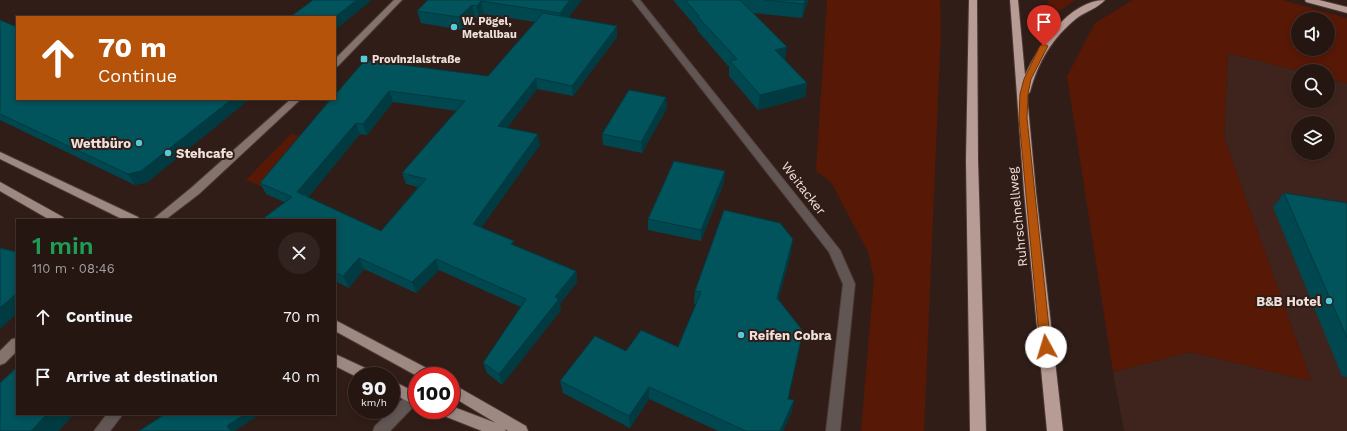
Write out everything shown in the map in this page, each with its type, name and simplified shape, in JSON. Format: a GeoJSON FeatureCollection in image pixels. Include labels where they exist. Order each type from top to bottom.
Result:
{"type":"FeatureCollection","features":[{"type":"Feature","properties":{"kind":"highway"},"geometry":{"type":"LineString","coordinates":[[967,0],[972,25]]}},
{"type":"Feature","properties":{"kind":"highway"},"geometry":{"type":"LineString","coordinates":[[973,0],[973,198],[978,431]]}},
{"type":"Feature","properties":{"kind":"highway","name":"Ruhrschnellweg"},"geometry":{"type":"LineString","coordinates":[[1014,0],[1023,118],[1055,431]]}},
{"type":"Feature","properties":{"kind":"highway"},"geometry":{"type":"LineString","coordinates":[[1023,118],[1024,94],[1028,79],[1044,46],[1060,28],[1078,13],[1101,0]]}},
{"type":"Feature","properties":{"kind":"highway"},"geometry":{"type":"LineString","coordinates":[[1309,0],[1347,10]]}},
{"type":"Feature","properties":{"kind":"highway"},"geometry":{"type":"LineString","coordinates":[[1343,0],[1347,2]]}},
{"type":"Feature","properties":{"kind":"main road"},"geometry":{"type":"LineString","coordinates":[[336,63],[398,0]]}},
{"type":"Feature","properties":{"kind":"main road"},"geometry":{"type":"LineString","coordinates":[[159,219],[195,191],[295,100]]}},
{"type":"Feature","properties":{"kind":"main road"},"geometry":{"type":"LineString","coordinates":[[0,155],[132,219]]}},
{"type":"Feature","properties":{"kind":"main road"},"geometry":{"type":"LineString","coordinates":[[0,186],[57,219]]}},
{"type":"Feature","properties":{"kind":"main road"},"geometry":{"type":"LineString","coordinates":[[336,326],[412,367]]}},
{"type":"Feature","properties":{"kind":"main road"},"geometry":{"type":"LineString","coordinates":[[0,359],[16,344]]}},
{"type":"Feature","properties":{"kind":"main road"},"geometry":{"type":"LineString","coordinates":[[336,360],[350,367]]}},
{"type":"Feature","properties":{"kind":"main road"},"geometry":{"type":"LineString","coordinates":[[460,394],[521,431]]}},
{"type":"Feature","properties":{"kind":"main road"},"geometry":{"type":"LineString","coordinates":[[460,416],[499,431]]}},
{"type":"Feature","properties":{"kind":"street","name":"Weitacker"},"geometry":{"type":"LineString","coordinates":[[636,0],[834,250],[849,284],[833,431]]}},
{"type":"Feature","properties":{"kind":"street"},"geometry":{"type":"LineString","coordinates":[[380,431],[408,405]]}},
{"type":"Feature","properties":{"kind":"street"},"geometry":{"type":"LineString","coordinates":[[101,431],[115,415]]}},
{"type":"Feature","properties":{"kind":"shaded area"},"geometry":{"type":"Polygon","coordinates":[[[827,0],[940,0],[941,29],[924,431],[861,431],[874,278],[868,252],[831,182],[816,171],[827,0]]]}},
{"type":"Feature","properties":{"kind":"shaded area"},"geometry":{"type":"Polygon","coordinates":[[[1048,0],[1075,0],[1054,15],[1050,15],[1048,0]]]}},
{"type":"Feature","properties":{"kind":"shaded area"},"geometry":{"type":"Polygon","coordinates":[[[1133,0],[1282,0],[1325,12],[1291,12],[1291,56],[1335,56],[1335,15],[1347,18],[1347,83],[1335,80],[1335,64],[1291,64],[1291,69],[1228,53],[1224,137],[1311,381],[1190,352],[1113,372],[1067,76],[1095,23],[1133,0]]]}},
{"type":"Feature","properties":{"kind":"shaded area"},"geometry":{"type":"Polygon","coordinates":[[[1228,53],[1291,69],[1291,108],[1335,108],[1335,80],[1347,83],[1347,431],[1124,431],[1113,372],[1190,352],[1311,381],[1224,137],[1228,53]]]}},
{"type":"Feature","properties":{"kind":"shaded area"},"geometry":{"type":"Polygon","coordinates":[[[291,134],[308,137],[265,188],[246,180],[291,134]]]}},
{"type":"Feature","properties":{"kind":"building"},"geometry":{"type":"Polygon","coordinates":[[[313,0],[357,0],[336,16],[291,16],[313,0]]]}},
{"type":"Feature","properties":{"kind":"building"},"geometry":{"type":"Polygon","coordinates":[[[428,0],[570,0],[560,13],[481,1],[477,6],[472,5],[459,17],[417,11],[428,0]]]}},
{"type":"Feature","properties":{"kind":"building"},"geometry":{"type":"Polygon","coordinates":[[[685,0],[740,0],[787,47],[775,50],[807,83],[760,95],[730,61],[737,59],[697,16],[699,16],[685,0]]]}},
{"type":"Feature","properties":{"kind":"building"},"geometry":{"type":"Polygon","coordinates":[[[765,0],[805,0],[804,4],[765,0]]]}},
{"type":"Feature","properties":{"kind":"building"},"geometry":{"type":"Polygon","coordinates":[[[543,13],[617,26],[572,86],[536,78],[498,126],[538,134],[473,224],[514,241],[511,244],[576,271],[555,297],[559,299],[499,374],[483,363],[526,299],[436,259],[412,282],[359,258],[343,276],[336,273],[336,219],[262,219],[292,197],[260,183],[330,100],[336,100],[336,94],[365,60],[488,76],[543,13]],[[389,91],[363,124],[356,123],[297,192],[381,231],[426,179],[402,173],[465,101],[389,91]]]}},
{"type":"Feature","properties":{"kind":"building"},"geometry":{"type":"Polygon","coordinates":[[[0,20],[16,27],[16,100],[231,100],[141,171],[128,174],[0,114],[0,20]]]}},
{"type":"Feature","properties":{"kind":"building"},"geometry":{"type":"Polygon","coordinates":[[[629,90],[666,97],[641,142],[602,134],[629,90]]]}},
{"type":"Feature","properties":{"kind":"building"},"geometry":{"type":"Polygon","coordinates":[[[674,161],[725,171],[701,230],[648,219],[674,161]]]}},
{"type":"Feature","properties":{"kind":"building"},"geometry":{"type":"Polygon","coordinates":[[[1284,193],[1347,203],[1347,338],[1284,193]]]}},
{"type":"Feature","properties":{"kind":"building","name":"Reifen Cobra"},"geometry":{"type":"Polygon","coordinates":[[[724,210],[780,223],[793,239],[777,298],[803,331],[788,399],[794,400],[780,431],[746,431],[649,387],[629,416],[560,381],[595,336],[626,351],[641,330],[678,347],[701,292],[695,291],[724,210]]]}},
{"type":"Feature","properties":{"kind":"building"},"geometry":{"type":"Polygon","coordinates":[[[0,248],[16,252],[16,294],[0,308],[0,248]]]}},
{"type":"Feature","properties":{"kind":"building"},"geometry":{"type":"Polygon","coordinates":[[[16,368],[16,415],[46,415],[31,431],[0,431],[0,383],[16,368]]]}},
{"type":"Feature","properties":{"kind":"building"},"geometry":{"type":"Polygon","coordinates":[[[163,415],[244,415],[227,426],[231,431],[139,431],[163,415]]]}},
{"type":"Feature","properties":{"kind":"place","name":"W. Pögel, Metallbau"},"geometry":{"type":"Point","coordinates":[454,27]}},
{"type":"Feature","properties":{"kind":"place","name":"Provinzialstraße"},"geometry":{"type":"Point","coordinates":[364,59]}},
{"type":"Feature","properties":{"kind":"place","name":"Wettbüro"},"geometry":{"type":"Point","coordinates":[139,143]}},
{"type":"Feature","properties":{"kind":"place","name":"Stehcafe"},"geometry":{"type":"Point","coordinates":[168,153]}},
{"type":"Feature","properties":{"kind":"place","name":"B&B Hotel"},"geometry":{"type":"Point","coordinates":[1329,301]}},
{"type":"Feature","properties":{"kind":"place","name":"Reifen Cobra"},"geometry":{"type":"Point","coordinates":[741,335]}},
{"type":"Feature","properties":{"kind":"route"},"geometry":{"type":"LineString","coordinates":[[1044,46],[1033,65],[1028,79],[1024,94],[1023,118],[1046,347]]}}]}
